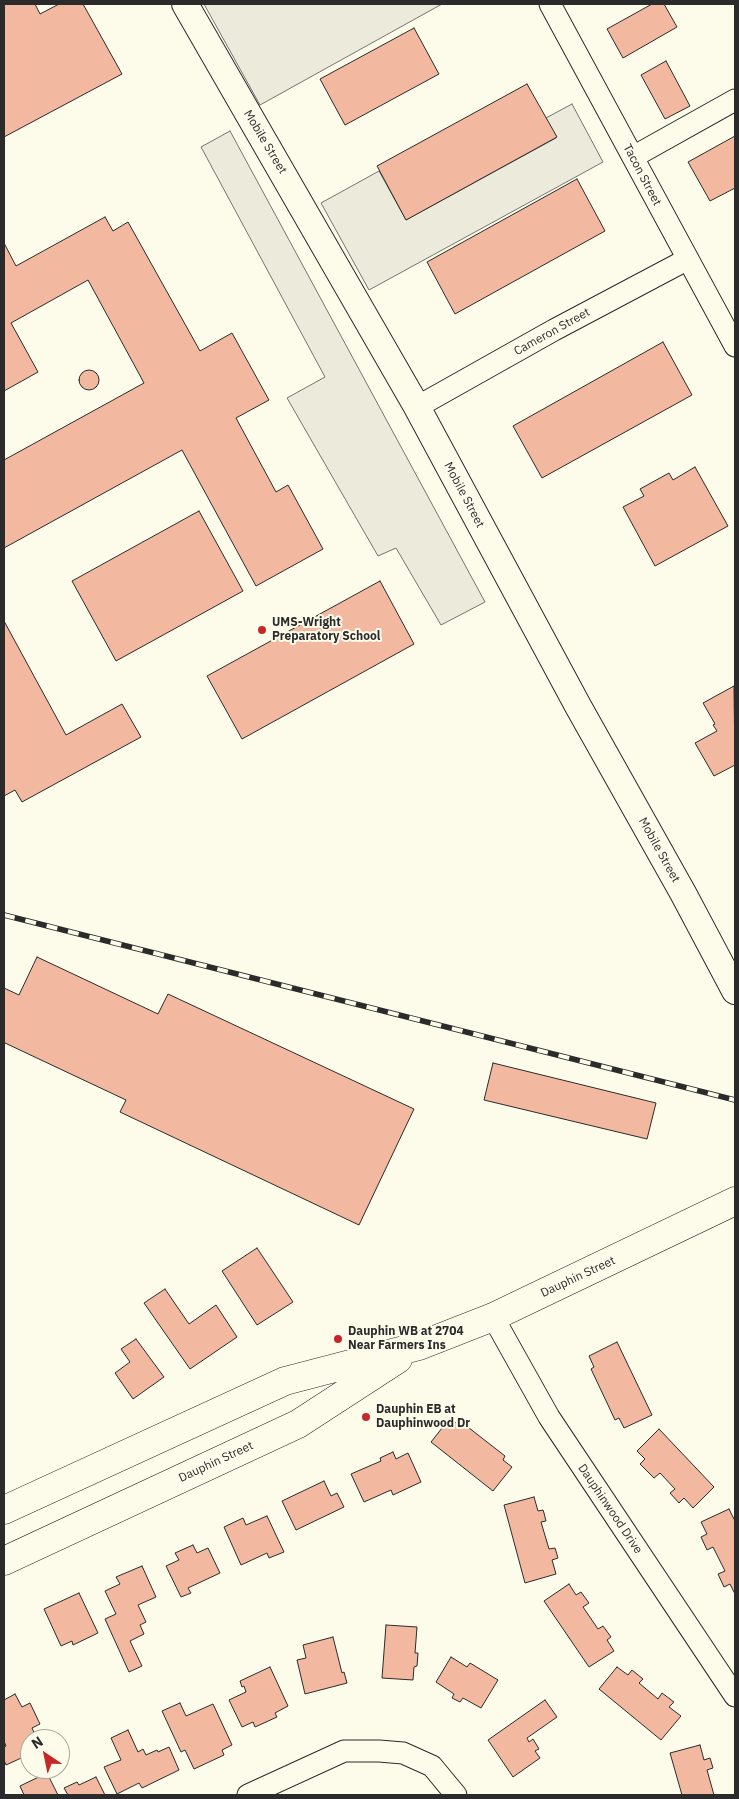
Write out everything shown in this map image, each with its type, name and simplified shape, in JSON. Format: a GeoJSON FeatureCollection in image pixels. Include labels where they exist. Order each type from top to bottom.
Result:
{"type":"FeatureCollection","features":[{"type":"Feature","properties":{"kind":"main road","name":"Dauphin Street"},"geometry":{"type":"LineString","coordinates":[[4,1510],[285,1381],[418,1346],[494,1316],[735,1201]]}},
{"type":"Feature","properties":{"kind":"main road","name":"Dauphin Street"},"geometry":{"type":"LineString","coordinates":[[4,1561],[298,1424],[418,1346]]}},
{"type":"Feature","properties":{"kind":"street","name":"Mobile Street"},"geometry":{"type":"LineString","coordinates":[[185,4],[417,407],[578,706],[683,893],[735,991]]}},
{"type":"Feature","properties":{"kind":"street","name":"Tacon Street"},"geometry":{"type":"LineString","coordinates":[[550,4],[735,346]]}},
{"type":"Feature","properties":{"kind":"street"},"geometry":{"type":"LineString","coordinates":[[633,157],[735,100]]}},
{"type":"Feature","properties":{"kind":"street","name":"Cameron Street"},"geometry":{"type":"LineString","coordinates":[[417,407],[554,330],[688,259]]}},
{"type":"Feature","properties":{"kind":"street","name":"Dauphinwood Drive"},"geometry":{"type":"LineString","coordinates":[[494,1316],[549,1417],[735,1696]]}},
{"type":"Feature","properties":{"kind":"street"},"geometry":{"type":"LineString","coordinates":[[248,1795],[344,1752],[378,1751],[404,1753],[432,1766],[456,1795]]}},
{"type":"Feature","properties":{"kind":"shaded area"},"geometry":{"type":"Polygon","coordinates":[[[204,4],[442,4],[260,105],[204,4]]]}},
{"type":"Feature","properties":{"kind":"shaded area"},"geometry":{"type":"Polygon","coordinates":[[[572,104],[603,162],[369,290],[321,203],[379,171],[406,220],[556,138],[546,118],[572,104]]]}},
{"type":"Feature","properties":{"kind":"shaded area"},"geometry":{"type":"Polygon","coordinates":[[[230,131],[485,602],[441,625],[396,548],[378,556],[287,398],[325,377],[201,147],[230,131]]]}},
{"type":"Feature","properties":{"kind":"building"},"geometry":{"type":"Polygon","coordinates":[[[4,4],[35,4],[40,14],[59,4],[83,4],[122,74],[4,137],[4,4]]]}},
{"type":"Feature","properties":{"kind":"building"},"geometry":{"type":"Polygon","coordinates":[[[652,4],[664,4],[677,27],[623,58],[607,29],[652,4]]]}},
{"type":"Feature","properties":{"kind":"building"},"geometry":{"type":"Polygon","coordinates":[[[414,28],[439,74],[345,125],[320,79],[414,28]]]}},
{"type":"Feature","properties":{"kind":"building"},"geometry":{"type":"Polygon","coordinates":[[[666,61],[690,106],[665,119],[641,75],[666,61]]]}},
{"type":"Feature","properties":{"kind":"building"},"geometry":{"type":"Polygon","coordinates":[[[527,84],[557,137],[406,220],[377,166],[527,84]]]}},
{"type":"Feature","properties":{"kind":"building"},"geometry":{"type":"Polygon","coordinates":[[[735,136],[735,188],[710,201],[688,162],[735,136]]]}},
{"type":"Feature","properties":{"kind":"building"},"geometry":{"type":"Polygon","coordinates":[[[577,179],[605,231],[455,314],[427,262],[577,179]]]}},
{"type":"Feature","properties":{"kind":"building"},"geometry":{"type":"Polygon","coordinates":[[[105,217],[113,231],[128,222],[200,351],[232,333],[269,400],[236,418],[276,492],[288,485],[323,549],[256,586],[182,450],[4,548],[4,460],[144,383],[88,280],[11,323],[38,372],[4,391],[4,243],[16,266],[105,217]]]}},
{"type":"Feature","properties":{"kind":"building"},"geometry":{"type":"Polygon","coordinates":[[[663,342],[692,395],[542,478],[513,426],[663,342]]]}},
{"type":"Feature","properties":{"kind":"building"},"geometry":{"type":"Polygon","coordinates":[[[89,370],[96,373],[99,380],[96,387],[89,390],[82,387],[79,380],[82,373],[89,370]]]}},
{"type":"Feature","properties":{"kind":"building"},"geometry":{"type":"Polygon","coordinates":[[[695,467],[728,526],[655,566],[623,507],[644,496],[640,489],[669,473],[673,480],[695,467]]]}},
{"type":"Feature","properties":{"kind":"building"},"geometry":{"type":"Polygon","coordinates":[[[199,511],[243,591],[116,661],[72,581],[199,511]]]}},
{"type":"Feature","properties":{"kind":"building"},"geometry":{"type":"Polygon","coordinates":[[[380,581],[414,644],[242,739],[207,676],[380,581]]]}},
{"type":"Feature","properties":{"kind":"building"},"geometry":{"type":"Polygon","coordinates":[[[4,621],[66,735],[122,704],[141,737],[22,802],[15,790],[4,796],[4,621]]]}},
{"type":"Feature","properties":{"kind":"building"},"geometry":{"type":"Polygon","coordinates":[[[734,686],[735,765],[714,776],[695,743],[717,731],[703,703],[734,686]]]}},
{"type":"Feature","properties":{"kind":"building"},"geometry":{"type":"Polygon","coordinates":[[[37,957],[158,1014],[168,994],[414,1109],[359,1225],[120,1112],[126,1100],[5,1043],[4,1046],[4,988],[19,995],[37,957]]]}},
{"type":"Feature","properties":{"kind":"building"},"geometry":{"type":"Polygon","coordinates":[[[493,1063],[656,1103],[647,1139],[484,1100],[493,1063]]]}},
{"type":"Feature","properties":{"kind":"building"},"geometry":{"type":"Polygon","coordinates":[[[257,1248],[293,1302],[257,1325],[222,1271],[257,1248]]]}},
{"type":"Feature","properties":{"kind":"building"},"geometry":{"type":"Polygon","coordinates":[[[165,1289],[189,1324],[216,1305],[237,1337],[190,1369],[144,1303],[165,1289]]]}},
{"type":"Feature","properties":{"kind":"building"},"geometry":{"type":"Polygon","coordinates":[[[136,1339],[164,1377],[133,1399],[115,1373],[130,1362],[121,1349],[136,1339]]]}},
{"type":"Feature","properties":{"kind":"building"},"geometry":{"type":"Polygon","coordinates":[[[617,1342],[652,1415],[624,1428],[619,1418],[615,1420],[591,1369],[594,1367],[589,1356],[617,1342]]]}},
{"type":"Feature","properties":{"kind":"building"},"geometry":{"type":"Polygon","coordinates":[[[450,1418],[461,1427],[464,1424],[505,1456],[503,1460],[512,1467],[493,1491],[431,1442],[450,1418]]]}},
{"type":"Feature","properties":{"kind":"building"},"geometry":{"type":"Polygon","coordinates":[[[659,1429],[714,1487],[693,1508],[684,1498],[679,1503],[670,1493],[675,1489],[660,1473],[654,1478],[640,1464],[645,1459],[637,1451],[659,1429]]]}},
{"type":"Feature","properties":{"kind":"building"},"geometry":{"type":"Polygon","coordinates":[[[393,1452],[396,1459],[408,1453],[421,1482],[393,1495],[391,1490],[364,1502],[351,1474],[381,1461],[380,1458],[393,1452]]]}},
{"type":"Feature","properties":{"kind":"building"},"geometry":{"type":"Polygon","coordinates":[[[324,1481],[331,1496],[337,1493],[344,1507],[296,1530],[282,1501],[324,1481]]]}},
{"type":"Feature","properties":{"kind":"building"},"geometry":{"type":"Polygon","coordinates":[[[534,1497],[538,1511],[543,1510],[544,1513],[546,1521],[541,1522],[549,1549],[555,1548],[558,1558],[552,1560],[556,1574],[525,1583],[504,1505],[534,1497]]]}},
{"type":"Feature","properties":{"kind":"building"},"geometry":{"type":"Polygon","coordinates":[[[729,1509],[735,1521],[735,1594],[730,1584],[724,1587],[718,1574],[725,1571],[713,1547],[707,1550],[701,1537],[707,1534],[701,1522],[729,1509]]]}},
{"type":"Feature","properties":{"kind":"building"},"geometry":{"type":"Polygon","coordinates":[[[267,1516],[284,1552],[269,1558],[267,1553],[241,1565],[224,1527],[243,1518],[246,1525],[267,1516]]]}},
{"type":"Feature","properties":{"kind":"building"},"geometry":{"type":"Polygon","coordinates":[[[193,1545],[197,1553],[208,1548],[220,1573],[188,1588],[191,1593],[181,1597],[166,1566],[179,1560],[175,1553],[193,1545]]]}},
{"type":"Feature","properties":{"kind":"building"},"geometry":{"type":"Polygon","coordinates":[[[142,1566],[156,1597],[138,1605],[146,1622],[140,1625],[144,1634],[130,1641],[142,1666],[129,1672],[105,1619],[116,1614],[105,1591],[120,1584],[116,1577],[142,1566]]]}},
{"type":"Feature","properties":{"kind":"building"},"geometry":{"type":"Polygon","coordinates":[[[569,1584],[576,1595],[581,1592],[589,1603],[583,1607],[598,1629],[603,1626],[611,1637],[607,1640],[614,1651],[589,1667],[544,1601],[569,1584]]]}},
{"type":"Feature","properties":{"kind":"building"},"geometry":{"type":"Polygon","coordinates":[[[79,1593],[98,1633],[73,1645],[72,1641],[61,1646],[44,1609],[79,1593]]]}},
{"type":"Feature","properties":{"kind":"building"},"geometry":{"type":"Polygon","coordinates":[[[386,1625],[417,1627],[415,1653],[418,1653],[413,1680],[382,1678],[386,1625]]]}},
{"type":"Feature","properties":{"kind":"building"},"geometry":{"type":"Polygon","coordinates":[[[333,1637],[342,1673],[344,1672],[347,1683],[305,1694],[297,1660],[306,1658],[303,1645],[333,1637]]]}},
{"type":"Feature","properties":{"kind":"building"},"geometry":{"type":"Polygon","coordinates":[[[451,1657],[467,1667],[470,1663],[498,1680],[481,1708],[463,1698],[460,1702],[452,1698],[454,1694],[436,1682],[451,1657]]]}},
{"type":"Feature","properties":{"kind":"building"},"geometry":{"type":"Polygon","coordinates":[[[270,1667],[288,1706],[275,1713],[277,1717],[255,1727],[253,1722],[242,1727],[229,1700],[246,1692],[240,1681],[270,1667]]]}},
{"type":"Feature","properties":{"kind":"building"},"geometry":{"type":"Polygon","coordinates":[[[617,1667],[628,1675],[632,1670],[643,1679],[639,1683],[658,1699],[662,1693],[674,1702],[669,1707],[681,1716],[661,1740],[599,1689],[617,1667]]]}},
{"type":"Feature","properties":{"kind":"building"},"geometry":{"type":"Polygon","coordinates":[[[15,1694],[22,1707],[30,1703],[40,1724],[32,1729],[20,1729],[20,1759],[6,1765],[4,1760],[4,1747],[6,1746],[4,1741],[4,1700],[15,1694]]]}},
{"type":"Feature","properties":{"kind":"building"},"geometry":{"type":"Polygon","coordinates":[[[545,1700],[557,1717],[527,1738],[529,1742],[533,1739],[539,1749],[535,1751],[540,1758],[513,1777],[488,1740],[545,1700]]]}},
{"type":"Feature","properties":{"kind":"building"},"geometry":{"type":"Polygon","coordinates":[[[180,1703],[186,1716],[213,1704],[232,1745],[222,1750],[224,1755],[194,1769],[185,1750],[181,1752],[162,1711],[180,1703]]]}},
{"type":"Feature","properties":{"kind":"building"},"geometry":{"type":"Polygon","coordinates":[[[128,1730],[138,1752],[143,1749],[146,1755],[169,1747],[179,1770],[142,1788],[139,1783],[117,1794],[104,1767],[121,1760],[111,1738],[128,1730]]]}},
{"type":"Feature","properties":{"kind":"building"},"geometry":{"type":"Polygon","coordinates":[[[700,1745],[704,1760],[710,1758],[713,1768],[707,1770],[714,1795],[682,1795],[670,1753],[700,1745]]]}},
{"type":"Feature","properties":{"kind":"building"},"geometry":{"type":"Polygon","coordinates":[[[96,1777],[105,1795],[68,1795],[64,1788],[77,1782],[79,1785],[96,1777]]]}},
{"type":"Feature","properties":{"kind":"building"},"geometry":{"type":"Polygon","coordinates":[[[35,1779],[50,1779],[58,1795],[24,1795],[20,1786],[35,1779]]]}},
{"type":"Feature","properties":{"kind":"railway"},"geometry":{"type":"LineString","coordinates":[[4,915],[735,1100]]}},
{"type":"Feature","properties":{"kind":"place","name":"UMS-Wright Preparatory School"},"geometry":{"type":"Point","coordinates":[262,630]}},
{"type":"Feature","properties":{"kind":"place","name":"Dauphin WB at 2704 Near Farmers Ins"},"geometry":{"type":"Point","coordinates":[338,1339]}},
{"type":"Feature","properties":{"kind":"place","name":"Dauphin EB at Dauphinwood Dr"},"geometry":{"type":"Point","coordinates":[366,1417]}}]}
